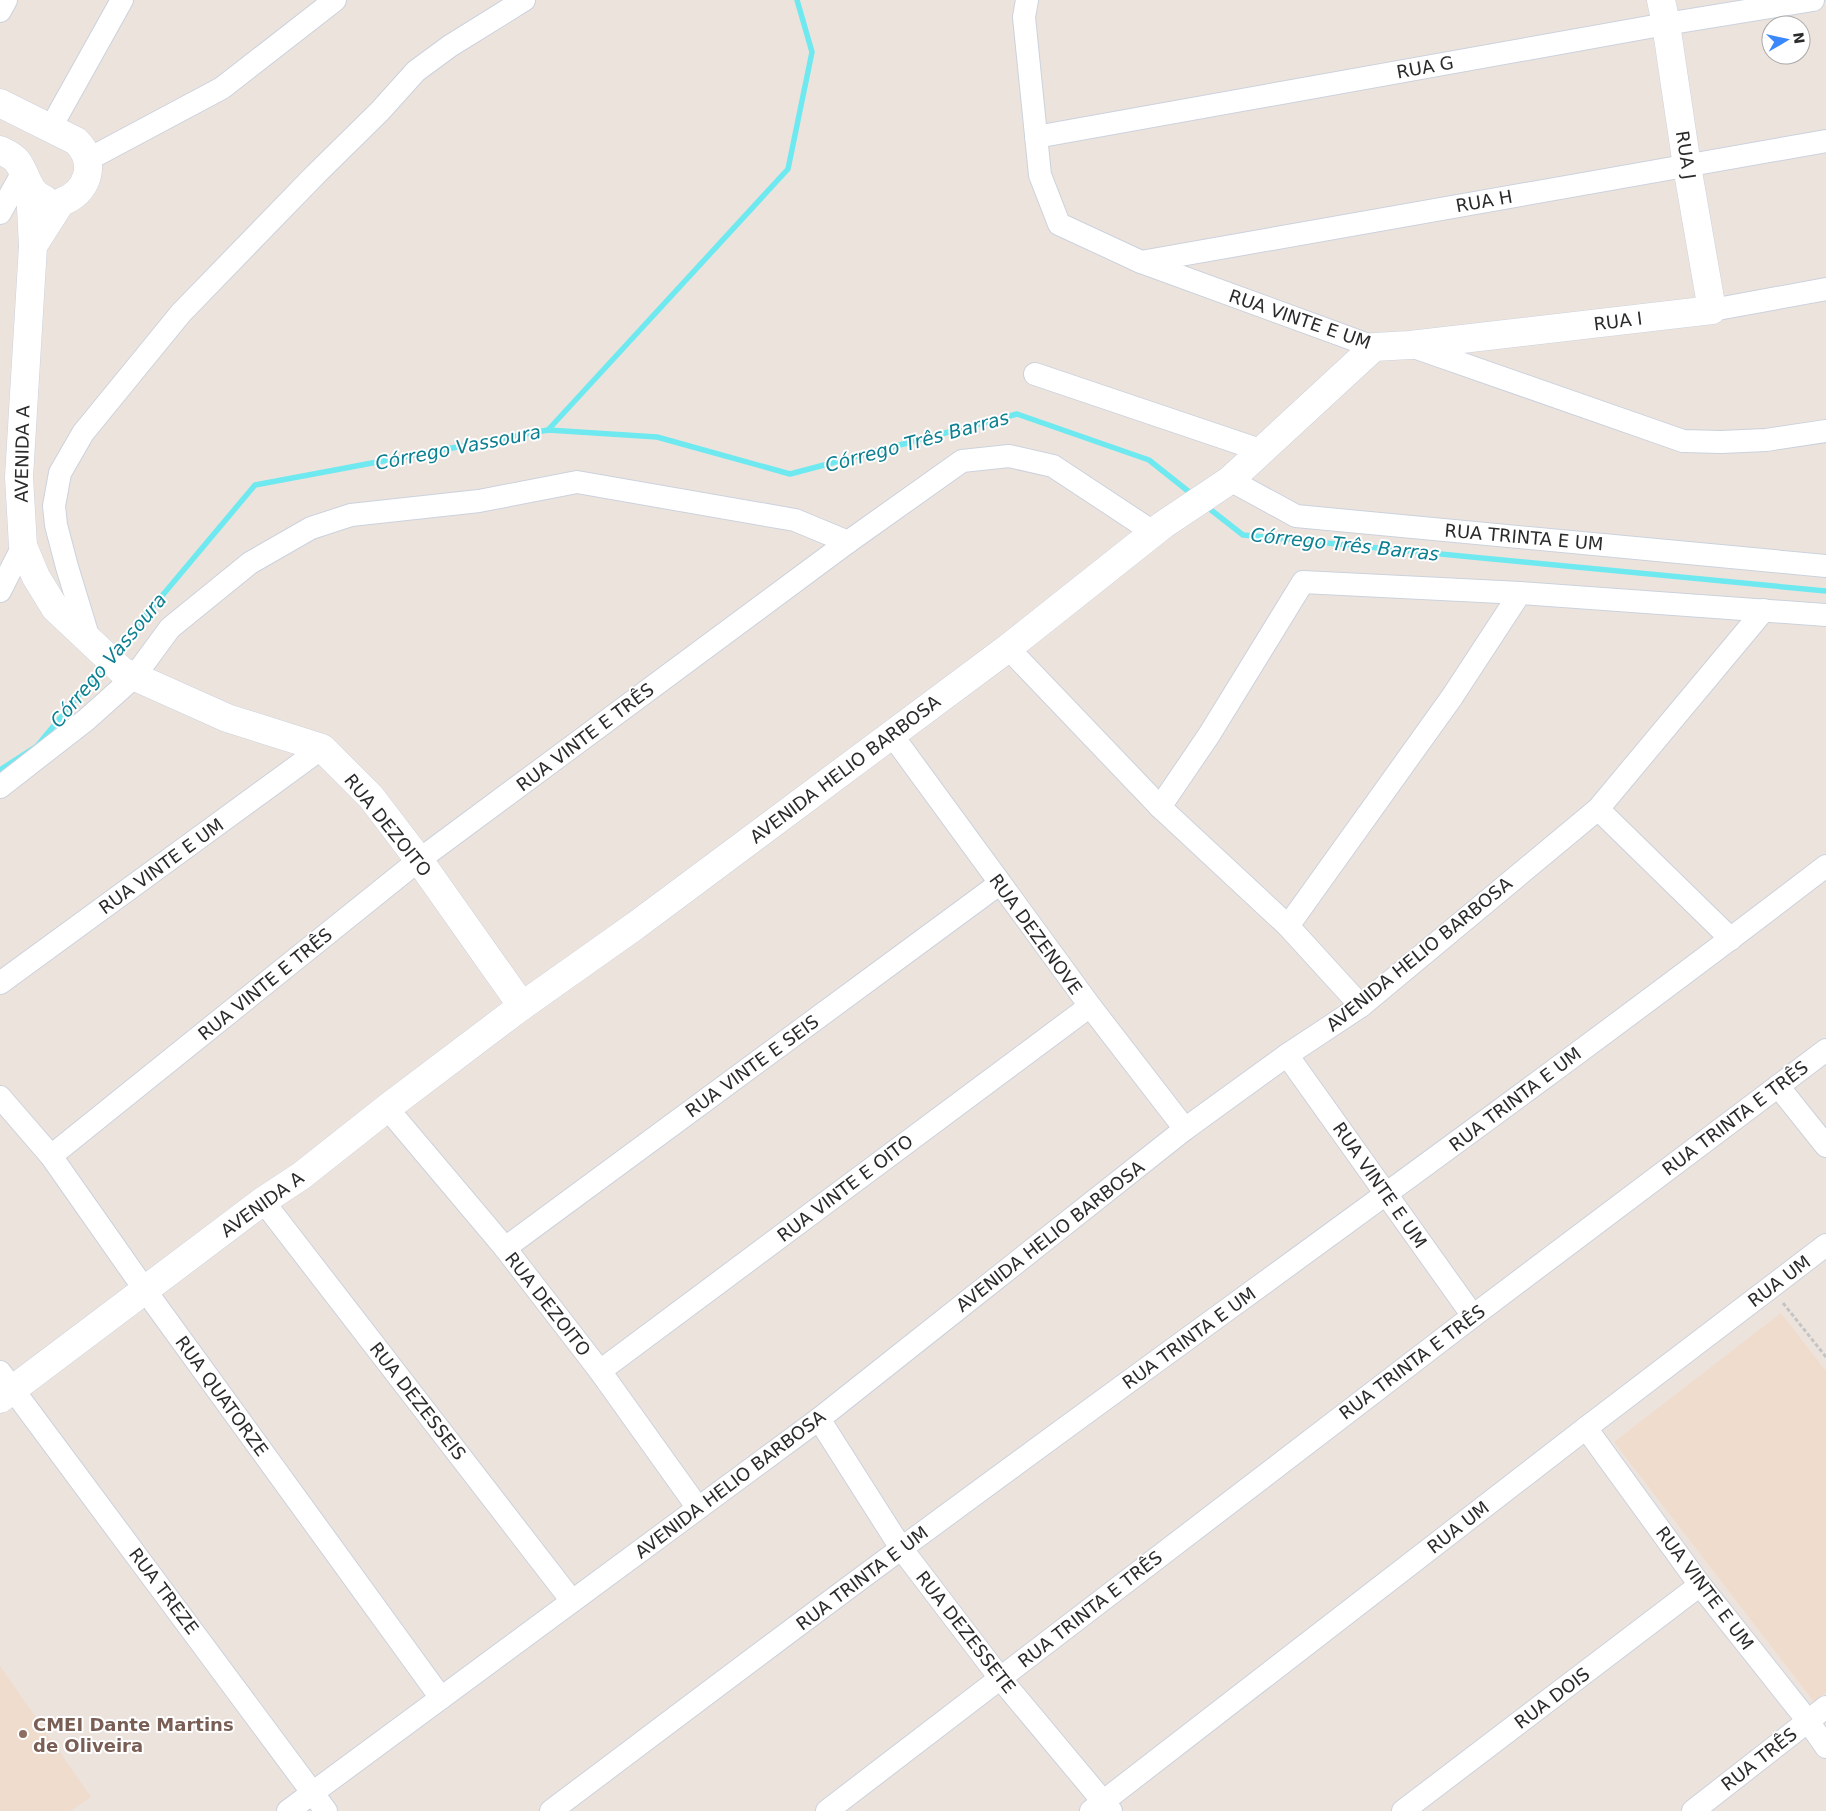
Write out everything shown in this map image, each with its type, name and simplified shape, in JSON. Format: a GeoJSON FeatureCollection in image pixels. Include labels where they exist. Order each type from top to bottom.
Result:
{"type":"FeatureCollection","features":[{"type":"Feature","properties":{"kind":"main road","name":"RUA J"},"geometry":{"type":"LineString","coordinates":[[1664,12],[1687,166],[1712,310]]}},
{"type":"Feature","properties":{"kind":"main road"},"geometry":{"type":"LineString","coordinates":[[0,103],[76,141],[83,148],[87,160]]}},
{"type":"Feature","properties":{"kind":"main road"},"geometry":{"type":"LineString","coordinates":[[0,150],[18,162],[26,180],[42,198],[60,202]]}},
{"type":"Feature","properties":{"kind":"main road","name":"AVENIDA A"},"geometry":{"type":"LineString","coordinates":[[33,246],[60,202],[72,198],[81,189],[88,174],[87,160]]}},
{"type":"Feature","properties":{"kind":"main road","name":"AVENIDA A"},"geometry":{"type":"LineString","coordinates":[[26,180],[33,246],[19,476],[24,546],[36,577],[55,608],[128,674]]}},
{"type":"Feature","properties":{"kind":"main road","name":"RUA I"},"geometry":{"type":"LineString","coordinates":[[1410,345],[1712,310]]}},
{"type":"Feature","properties":{"kind":"main road","name":"RUA VINTE E UM"},"geometry":{"type":"LineString","coordinates":[[1374,346],[1410,345]]}},
{"type":"Feature","properties":{"kind":"main road","name":"AVENIDA HELIO BARBOSA"},"geometry":{"type":"LineString","coordinates":[[522,1006],[635,926],[892,735],[1008,648],[1158,529],[1220,487],[1263,451],[1374,346]]}},
{"type":"Feature","properties":{"kind":"main road","name":"RUA DEZOITO"},"geometry":{"type":"LineString","coordinates":[[128,674],[227,718],[322,748],[371,798],[419,860],[522,1006]]}},
{"type":"Feature","properties":{"kind":"main road","name":"AVENIDA A"},"geometry":{"type":"LineString","coordinates":[[4,1387],[145,1290],[263,1201],[301,1176],[522,1006]]}},
{"type":"Feature","properties":{"kind":"street"},"geometry":{"type":"LineString","coordinates":[[0,11],[6,0]]}},
{"type":"Feature","properties":{"kind":"street"},"geometry":{"type":"LineString","coordinates":[[50,129],[122,0]]}},
{"type":"Feature","properties":{"kind":"street"},"geometry":{"type":"LineString","coordinates":[[87,160],[222,88],[335,0]]}},
{"type":"Feature","properties":{"kind":"street"},"geometry":{"type":"LineString","coordinates":[[89,639],[67,567],[56,525],[54,506],[60,473],[83,433],[181,313],[380,111],[416,71],[450,46],[524,0]]}},
{"type":"Feature","properties":{"kind":"street","name":"RUA VINTE E UM"},"geometry":{"type":"LineString","coordinates":[[1028,0],[1024,17],[1040,175],[1058,224],[1141,262],[1374,346]]}},
{"type":"Feature","properties":{"kind":"street","name":"RUA G"},"geometry":{"type":"LineString","coordinates":[[1036,137],[1664,12],[1813,0]]}},
{"type":"Feature","properties":{"kind":"street","name":"RUA H"},"geometry":{"type":"LineString","coordinates":[[1141,262],[1826,142]]}},
{"type":"Feature","properties":{"kind":"street"},"geometry":{"type":"LineString","coordinates":[[0,213],[26,180]]}},
{"type":"Feature","properties":{"kind":"street","name":"RUA I"},"geometry":{"type":"LineString","coordinates":[[1712,310],[1826,289]]}},
{"type":"Feature","properties":{"kind":"street","name":"RUA VINTE E UM"},"geometry":{"type":"LineString","coordinates":[[1410,345],[1683,441],[1766,440],[1826,432]]}},
{"type":"Feature","properties":{"kind":"street"},"geometry":{"type":"LineString","coordinates":[[1035,374],[1263,451]]}},
{"type":"Feature","properties":{"kind":"street","name":"RUA VINTE E TRÊS"},"geometry":{"type":"LineString","coordinates":[[51,1156],[419,860],[848,542],[962,461],[1010,456],[1053,466],[1158,529]]}},
{"type":"Feature","properties":{"kind":"street"},"geometry":{"type":"LineString","coordinates":[[0,787],[86,720],[170,628],[250,563],[311,528],[351,515],[479,501],[577,482],[795,520],[848,542]]}},
{"type":"Feature","properties":{"kind":"street","name":"RUA TRINTA E UM"},"geometry":{"type":"LineString","coordinates":[[1220,487],[1296,516],[1826,566]]}},
{"type":"Feature","properties":{"kind":"street"},"geometry":{"type":"LineString","coordinates":[[0,591],[24,546]]}},
{"type":"Feature","properties":{"kind":"street"},"geometry":{"type":"LineString","coordinates":[[1160,807],[1209,735],[1303,582],[1520,593],[1826,615]]}},
{"type":"Feature","properties":{"kind":"street"},"geometry":{"type":"LineString","coordinates":[[1288,926],[1452,697],[1520,593]]}},
{"type":"Feature","properties":{"kind":"street","name":"AVENIDA HELIO BARBOSA"},"geometry":{"type":"LineString","coordinates":[[288,1811],[818,1418],[1185,1129],[1287,1055],[1361,1006],[1598,809],[1764,610]]}},
{"type":"Feature","properties":{"kind":"street"},"geometry":{"type":"LineString","coordinates":[[1008,648],[1160,807],[1288,926],[1361,1006]]}},
{"type":"Feature","properties":{"kind":"street","name":"RUA DEZENOVE"},"geometry":{"type":"LineString","coordinates":[[892,735],[999,884],[1185,1129]]}},
{"type":"Feature","properties":{"kind":"street","name":"RUA VINTE E UM"},"geometry":{"type":"LineString","coordinates":[[0,983],[322,748]]}},
{"type":"Feature","properties":{"kind":"street"},"geometry":{"type":"LineString","coordinates":[[1598,809],[1731,939]]}},
{"type":"Feature","properties":{"kind":"street","name":"RUA TRINTA E UM"},"geometry":{"type":"LineString","coordinates":[[551,1811],[901,1548],[1387,1194],[1731,939],[1826,866]]}},
{"type":"Feature","properties":{"kind":"street","name":"RUA VINTE E SEIS"},"geometry":{"type":"LineString","coordinates":[[505,1248],[999,884]]}},
{"type":"Feature","properties":{"kind":"street","name":"RUA VINTE E OITO"},"geometry":{"type":"LineString","coordinates":[[600,1371],[1090,1006]]}},
{"type":"Feature","properties":{"kind":"street","name":"RUA TRINTA E TRÊS"},"geometry":{"type":"LineString","coordinates":[[827,1811],[1472,1316],[1826,1050]]}},
{"type":"Feature","properties":{"kind":"street","name":"RUA VINTE E UM"},"geometry":{"type":"LineString","coordinates":[[1287,1055],[1472,1316]]}},
{"type":"Feature","properties":{"kind":"street"},"geometry":{"type":"LineString","coordinates":[[1778,1086],[1826,1146]]}},
{"type":"Feature","properties":{"kind":"street","name":"RUA QUATORZE"},"geometry":{"type":"LineString","coordinates":[[0,1097],[51,1156],[145,1290],[441,1698]]}},
{"type":"Feature","properties":{"kind":"street","name":"RUA DEZOITO"},"geometry":{"type":"LineString","coordinates":[[387,1108],[505,1248],[600,1371],[698,1508]]}},
{"type":"Feature","properties":{"kind":"street","name":"RUA DEZESSEIS"},"geometry":{"type":"LineString","coordinates":[[263,1201],[572,1601]]}},
{"type":"Feature","properties":{"kind":"street","name":"RUA UM"},"geometry":{"type":"LineString","coordinates":[[1102,1808],[1586,1428],[1826,1245]]}},
{"type":"Feature","properties":{"kind":"street","name":"RUA TREZE"},"geometry":{"type":"LineString","coordinates":[[4,1387],[326,1811]]}},
{"type":"Feature","properties":{"kind":"street","name":"RUA DEZESSETE"},"geometry":{"type":"LineString","coordinates":[[818,1418],[901,1548],[1102,1808]]}},
{"type":"Feature","properties":{"kind":"street","name":"RUA VINTE E UM"},"geometry":{"type":"LineString","coordinates":[[1586,1428],[1700,1585],[1826,1746]]}},
{"type":"Feature","properties":{"kind":"street","name":"RUA DOIS"},"geometry":{"type":"LineString","coordinates":[[1403,1811],[1700,1585]]}},
{"type":"Feature","properties":{"kind":"street","name":"RUA TRÊS"},"geometry":{"type":"LineString","coordinates":[[1693,1811],[1826,1707]]}},
{"type":"Feature","properties":{"kind":"path"},"geometry":{"type":"LineString","coordinates":[[1771,1286],[1826,1357]]}},
{"type":"Feature","properties":{"kind":"shaded area"},"geometry":{"type":"Polygon","coordinates":[[[1781,1313],[1826,1371],[1826,1692],[1814,1702],[1614,1442],[1781,1313]]]}},
{"type":"Feature","properties":{"kind":"shaded area","name":"CMEI Dante Martins de Oliveira"},"geometry":{"type":"Polygon","coordinates":[[[0,1666],[91,1797],[70,1811],[0,1811],[0,1666]]]}},
{"type":"Feature","properties":{"kind":"waterway","name":"Córrego Vassoura"},"geometry":{"type":"LineString","coordinates":[[548,430],[788,169],[812,52],[797,0]]}},
{"type":"Feature","properties":{"kind":"waterway","name":"Córrego Três Barras"},"geometry":{"type":"LineString","coordinates":[[114,653],[255,485],[548,430],[657,437],[790,474],[1017,414],[1149,460],[1193,495]]}},
{"type":"Feature","properties":{"kind":"waterway","name":"Córrego Três Barras"},"geometry":{"type":"LineString","coordinates":[[1206,506],[1243,535],[1826,591]]}},
{"type":"Feature","properties":{"kind":"waterway","name":"Córrego Vassoura"},"geometry":{"type":"LineString","coordinates":[[0,770],[37,746],[105,664]]}},
{"type":"Feature","properties":{"kind":"place","name":"CMEI Dante Martins de Oliveira"},"geometry":{"type":"Point","coordinates":[23,1734]}}]}
